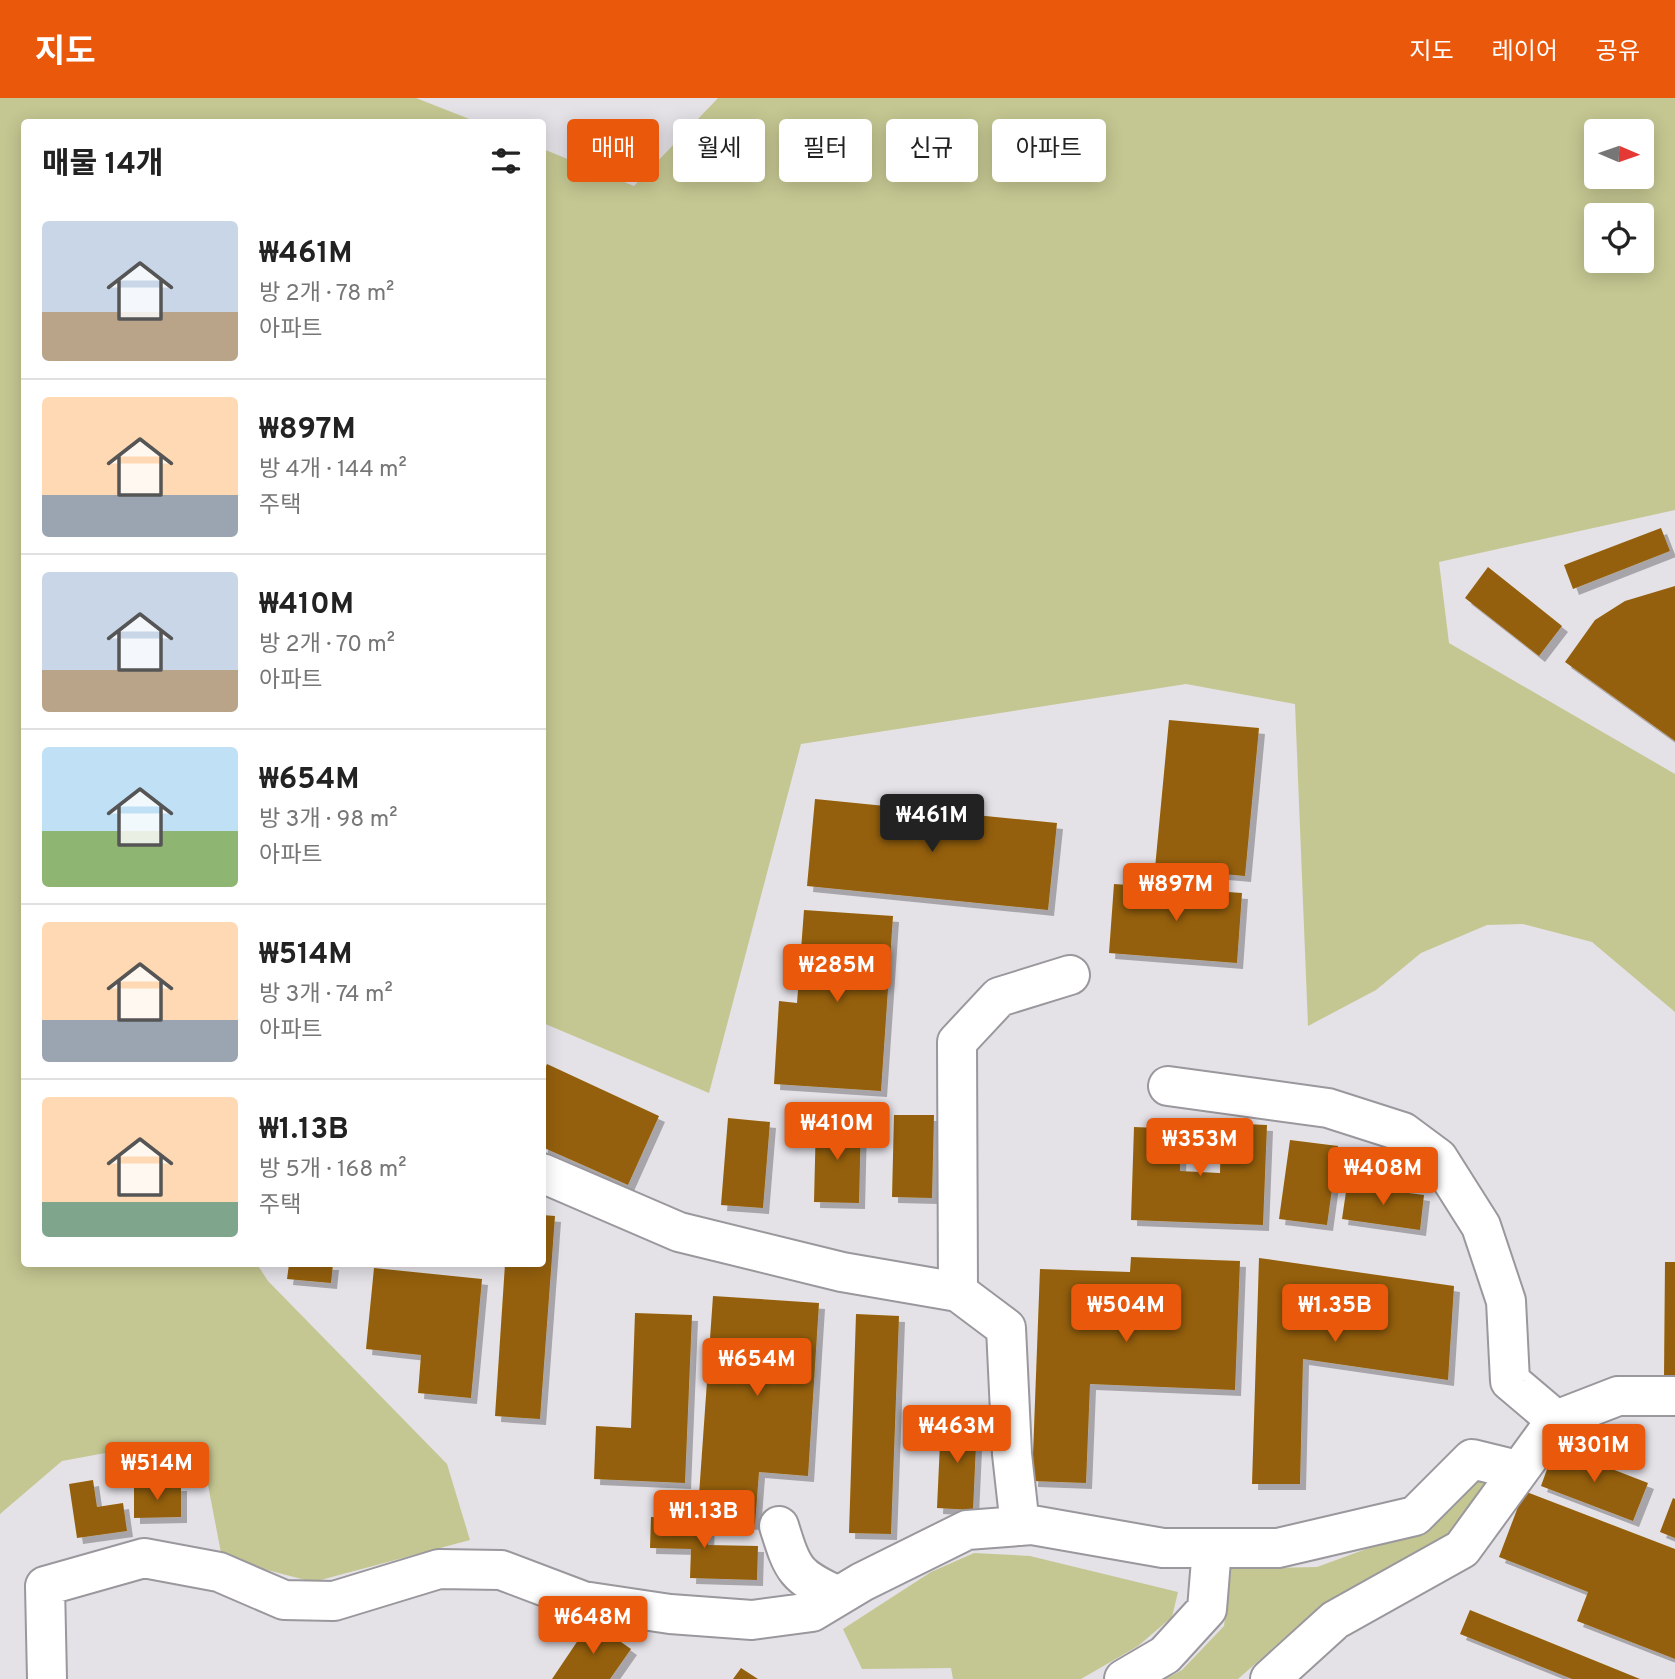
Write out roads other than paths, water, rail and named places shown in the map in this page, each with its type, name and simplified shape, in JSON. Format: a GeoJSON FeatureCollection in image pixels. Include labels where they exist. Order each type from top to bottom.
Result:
{"type":"FeatureCollection","features":[{"type":"Feature","properties":{"kind":"street"},"geometry":{"type":"LineString","coordinates":[[958,1292],[957,1042],[999,998],[1070,975]]}},
{"type":"Feature","properties":{"kind":"street"},"geometry":{"type":"LineString","coordinates":[[1168,1086],[1328,1108],[1403,1132],[1437,1158],[1481,1226],[1498,1276],[1506,1301],[1510,1381],[1556,1420]]}},
{"type":"Feature","properties":{"kind":"street"},"geometry":{"type":"LineString","coordinates":[[546,1175],[679,1232],[842,1272],[958,1292],[1006,1328],[1020,1526]]}},
{"type":"Feature","properties":{"kind":"street"},"geometry":{"type":"LineString","coordinates":[[1270,1679],[1335,1620],[1462,1549],[1556,1420],[1618,1396],[1675,1396]]}},
{"type":"Feature","properties":{"kind":"street"},"geometry":{"type":"LineString","coordinates":[[47,1679],[46,1586],[144,1559],[219,1572],[284,1600],[334,1601],[439,1569],[501,1570],[583,1601],[670,1614],[752,1620],[812,1612],[967,1530],[1032,1525],[1163,1548],[1278,1549],[1415,1516],[1472,1459],[1517,1470]]}},
{"type":"Feature","properties":{"kind":"street"},"geometry":{"type":"LineString","coordinates":[[779,1526],[791,1566],[811,1584],[838,1596]]}},
{"type":"Feature","properties":{"kind":"street"},"geometry":{"type":"LineString","coordinates":[[1124,1679],[1165,1655],[1207,1609],[1212,1548]]}}]}
